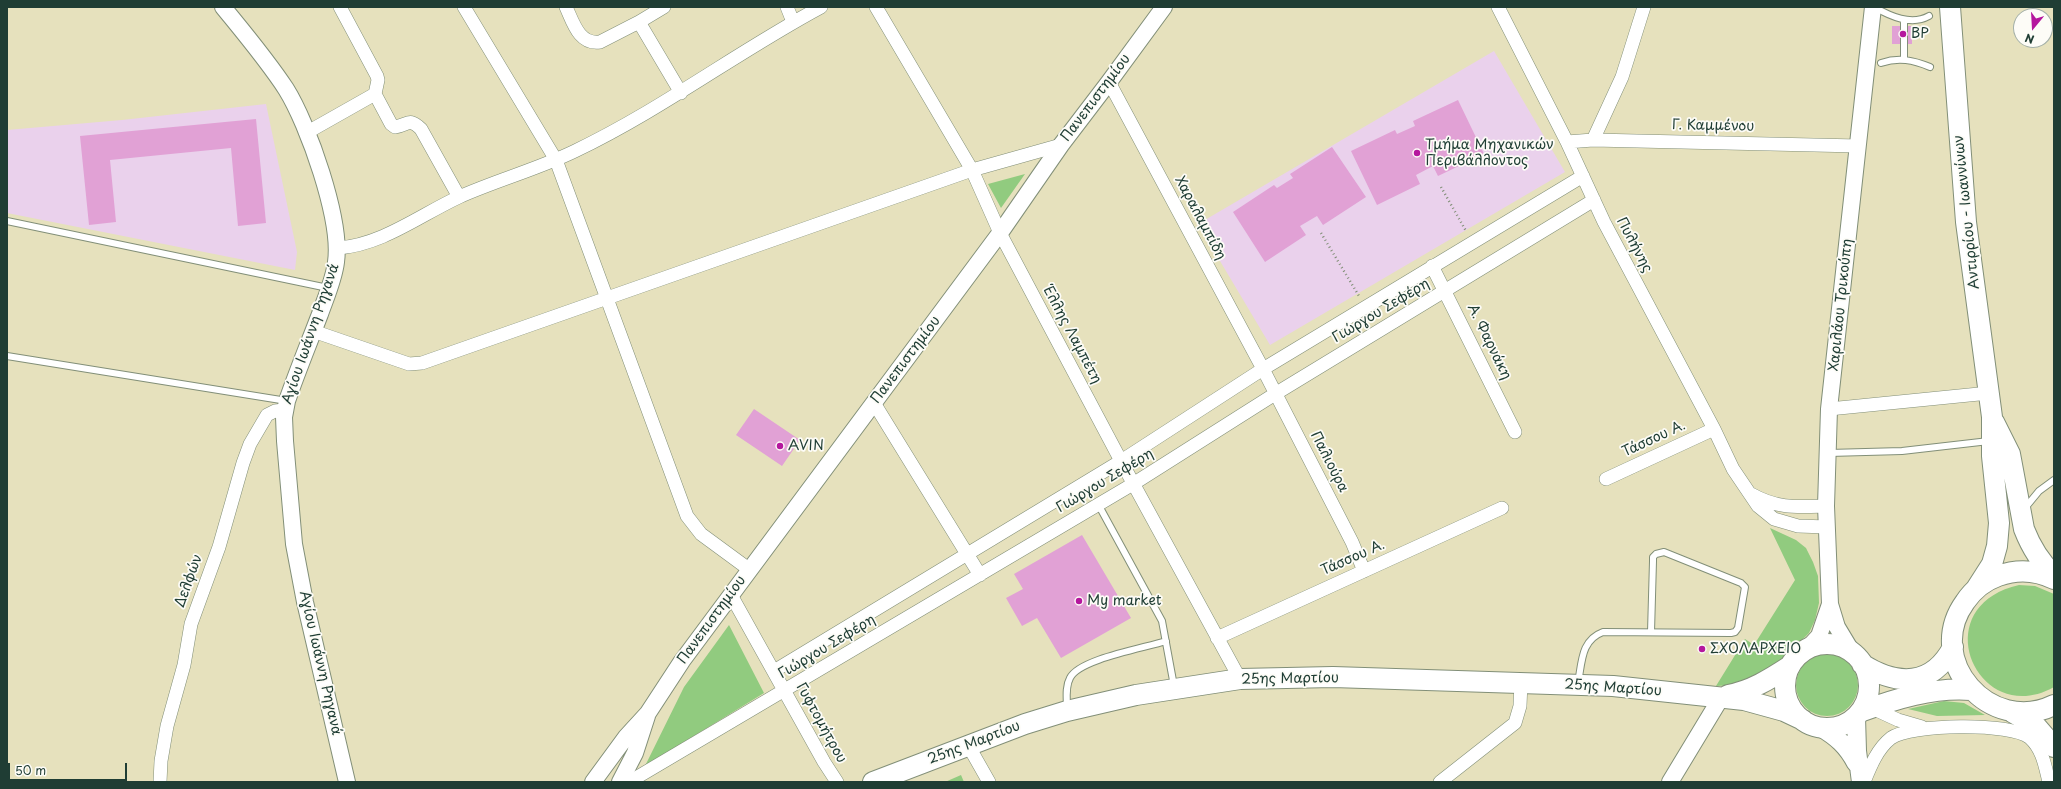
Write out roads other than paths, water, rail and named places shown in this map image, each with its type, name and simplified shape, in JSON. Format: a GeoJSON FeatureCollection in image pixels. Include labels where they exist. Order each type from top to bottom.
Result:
{"type":"FeatureCollection","features":[{"type":"Feature","properties":{"kind":"main road","name":"Αντιρρίου - Ιωαννίνων"},"geometry":{"type":"LineString","coordinates":[[1950,7],[1966,222],[1992,417],[1997,440],[1998,539],[1992,564],[1976,589]]}},
{"type":"Feature","properties":{"kind":"main road","name":"Αντιρρίου - Ιωαννίνων"},"geometry":{"type":"LineString","coordinates":[[1997,440],[2010,454],[2024,529],[2032,547],[2041,561],[2054,575]]}},
{"type":"Feature","properties":{"kind":"main road"},"geometry":{"type":"LineString","coordinates":[[2054,578],[2041,573],[2018,571],[1996,577],[1976,589],[1962,605],[1957,615],[1952,636],[1952,647],[1958,670],[1971,690],[1989,703],[2010,711],[2036,726],[2054,747]]}},
{"type":"Feature","properties":{"kind":"main road"},"geometry":{"type":"LineString","coordinates":[[1861,778],[1844,744],[1835,736],[1812,724],[1791,707],[1785,690],[1786,678],[1790,666],[1807,650],[1818,645],[1830,644],[1841,647],[1882,675],[1896,679],[1910,679],[1924,676],[1935,671],[1946,660],[1952,647]]}},
{"type":"Feature","properties":{"kind":"main road"},"geometry":{"type":"LineString","coordinates":[[1857,658],[1869,683],[1862,712],[1861,778]]}},
{"type":"Feature","properties":{"kind":"main road","name":"25ης Μαρτίου"},"geometry":{"type":"LineString","coordinates":[[1722,696],[1741,693],[1761,684],[1790,666]]}},
{"type":"Feature","properties":{"kind":"main road","name":"25ης Μαρτίου"},"geometry":{"type":"LineString","coordinates":[[873,782],[1025,724],[1067,711],[1136,695],[1240,679],[1333,677],[1521,682],[1641,688],[1722,696],[1766,705],[1812,724]]}},
{"type":"Feature","properties":{"kind":"main road"},"geometry":{"type":"LineString","coordinates":[[1812,724],[1839,726],[1862,712],[1930,692],[1944,690],[1971,690]]}},
{"type":"Feature","properties":{"kind":"main road"},"geometry":{"type":"LineString","coordinates":[[2010,711],[2032,712],[2054,705]]}},
{"type":"Feature","properties":{"kind":"street","name":"Αγίου Ιωάννη Ρηγανά"},"geometry":{"type":"LineString","coordinates":[[224,7],[269,64],[287,90],[306,133],[329,201],[338,248],[336,263],[329,288],[285,406],[289,497],[298,572],[347,782]]}},
{"type":"Feature","properties":{"kind":"street"},"geometry":{"type":"LineString","coordinates":[[340,7],[377,76],[378,80],[375,94],[392,126],[399,127],[408,122],[415,124],[421,129],[459,197]]}},
{"type":"Feature","properties":{"kind":"street"},"geometry":{"type":"LineString","coordinates":[[464,7],[556,160],[687,516],[701,534],[750,570]]}},
{"type":"Feature","properties":{"kind":"street"},"geometry":{"type":"LineString","coordinates":[[566,7],[580,35],[588,42],[593,43],[600,42],[664,7]]}},
{"type":"Feature","properties":{"kind":"street"},"geometry":{"type":"LineString","coordinates":[[787,7],[793,22]]}},
{"type":"Feature","properties":{"kind":"street"},"geometry":{"type":"LineString","coordinates":[[338,248],[354,247],[395,230],[459,197],[576,151],[681,93],[793,22],[820,7]]}},
{"type":"Feature","properties":{"kind":"street","name":"Έλλης Λαμπέτη"},"geometry":{"type":"LineString","coordinates":[[876,7],[972,170],[1000,233],[1216,638],[1240,679]]}},
{"type":"Feature","properties":{"kind":"street","name":"Πανεπιστημίου"},"geometry":{"type":"LineString","coordinates":[[593,782],[621,743],[648,713],[677,668],[1000,233],[1061,145],[1110,82],[1164,7]]}},
{"type":"Feature","properties":{"kind":"street","name":"Πυλήνης"},"geometry":{"type":"LineString","coordinates":[[1498,7],[1567,142],[1613,240],[1714,429],[1733,469],[1758,506],[1774,519],[1798,526],[1827,527]]}},
{"type":"Feature","properties":{"kind":"street"},"geometry":{"type":"LineString","coordinates":[[1593,140],[1622,77],[1644,7]]}},
{"type":"Feature","properties":{"kind":"street","name":"Χαριλάου Τρικούπη"},"geometry":{"type":"LineString","coordinates":[[1857,658],[1837,627],[1830,604],[1826,506],[1829,453],[1829,409],[1873,7]]}},
{"type":"Feature","properties":{"kind":"street"},"geometry":{"type":"LineString","coordinates":[[638,22],[681,93]]}},
{"type":"Feature","properties":{"kind":"street","name":"Χαραλαμπίδη"},"geometry":{"type":"LineString","coordinates":[[1110,82],[1263,369]]}},
{"type":"Feature","properties":{"kind":"street"},"geometry":{"type":"LineString","coordinates":[[306,133],[375,94]]}},
{"type":"Feature","properties":{"kind":"street","name":"Γ. Καμμένου"},"geometry":{"type":"LineString","coordinates":[[1567,142],[1593,140],[1858,146]]}},
{"type":"Feature","properties":{"kind":"street"},"geometry":{"type":"LineString","coordinates":[[313,331],[409,364],[422,364],[972,170],[1061,145]]}},
{"type":"Feature","properties":{"kind":"street","name":"Γιώργου Σεφέρη"},"geometry":{"type":"LineString","coordinates":[[774,671],[968,555],[1121,461],[1263,369],[1583,176]]}},
{"type":"Feature","properties":{"kind":"street","name":"Γιώργου Σεφέρη"},"geometry":{"type":"LineString","coordinates":[[629,782],[1134,484],[1275,394],[1594,200]]}},
{"type":"Feature","properties":{"kind":"street","name":"Α. Φαρνάκη"},"geometry":{"type":"LineString","coordinates":[[1432,266],[1446,291],[1515,432]]}},
{"type":"Feature","properties":{"kind":"street","name":"Παλιούρα"},"geometry":{"type":"LineString","coordinates":[[1263,369],[1352,542],[1364,571]]}},
{"type":"Feature","properties":{"kind":"street"},"geometry":{"type":"LineString","coordinates":[[1829,409],[1989,393]]}},
{"type":"Feature","properties":{"kind":"street"},"geometry":{"type":"LineString","coordinates":[[874,403],[980,576]]}},
{"type":"Feature","properties":{"kind":"street","name":"Δελφών"},"geometry":{"type":"LineString","coordinates":[[160,782],[161,761],[167,726],[184,665],[191,624],[219,547],[243,463],[250,444],[267,415],[285,406]]}},
{"type":"Feature","properties":{"kind":"street","name":"Τάσσου Α."},"geometry":{"type":"LineString","coordinates":[[1606,479],[1714,429]]}},
{"type":"Feature","properties":{"kind":"street","name":"Πυλήνης"},"geometry":{"type":"LineString","coordinates":[[1751,494],[1762,500],[1785,507],[1826,506]]}},
{"type":"Feature","properties":{"kind":"street","name":"Τάσσου Α."},"geometry":{"type":"LineString","coordinates":[[1216,638],[1502,508]]}},
{"type":"Feature","properties":{"kind":"street","name":"Γυφτομήτρου"},"geometry":{"type":"LineString","coordinates":[[731,595],[824,762],[837,782]]}},
{"type":"Feature","properties":{"kind":"street","name":"Χαριλάου Τρικούπη"},"geometry":{"type":"LineString","coordinates":[[1807,650],[1819,636],[1830,604]]}},
{"type":"Feature","properties":{"kind":"street"},"geometry":{"type":"LineString","coordinates":[[1440,782],[1515,723],[1520,706],[1521,682]]}},
{"type":"Feature","properties":{"kind":"street"},"geometry":{"type":"LineString","coordinates":[[1670,782],[1722,696]]}},
{"type":"Feature","properties":{"kind":"street"},"geometry":{"type":"LineString","coordinates":[[1862,712],[1931,728]]}},
{"type":"Feature","properties":{"kind":"street","name":"Πανεπιστημίου"},"geometry":{"type":"LineString","coordinates":[[620,782],[642,736],[648,713]]}},
{"type":"Feature","properties":{"kind":"street"},"geometry":{"type":"LineString","coordinates":[[1861,778],[1874,758],[1891,738],[1900,733],[1931,728],[2001,728],[2029,737],[2038,748],[2044,762],[2049,782]]}},
{"type":"Feature","properties":{"kind":"street"},"geometry":{"type":"LineString","coordinates":[[968,745],[989,782]]}},
{"type":"Feature","properties":{"kind":"lane"},"geometry":{"type":"LineString","coordinates":[[1873,7],[1904,20],[1920,20],[1929,16]]}},
{"type":"Feature","properties":{"kind":"lane"},"geometry":{"type":"LineString","coordinates":[[1904,20],[1904,59]]}},
{"type":"Feature","properties":{"kind":"lane"},"geometry":{"type":"LineString","coordinates":[[1881,63],[1892,59],[1904,59],[1930,67]]}},
{"type":"Feature","properties":{"kind":"lane"},"geometry":{"type":"LineString","coordinates":[[7,221],[329,288]]}},
{"type":"Feature","properties":{"kind":"lane"},"geometry":{"type":"LineString","coordinates":[[7,356],[285,406]]}},
{"type":"Feature","properties":{"kind":"lane"},"geometry":{"type":"LineString","coordinates":[[1829,453],[1902,451],[1997,440]]}},
{"type":"Feature","properties":{"kind":"lane"},"geometry":{"type":"LineString","coordinates":[[2021,514],[2039,491],[2054,480]]}},
{"type":"Feature","properties":{"kind":"lane"},"geometry":{"type":"LineString","coordinates":[[1098,504],[1162,620],[1175,689]]}},
{"type":"Feature","properties":{"kind":"lane"},"geometry":{"type":"LineString","coordinates":[[1578,685],[1583,654],[1590,639],[1603,632],[1651,632],[1735,632],[1738,628],[1746,590],[1744,585],[1664,552],[1660,552],[1653,557],[1651,632]]}},
{"type":"Feature","properties":{"kind":"lane"},"geometry":{"type":"LineString","coordinates":[[1067,711],[1067,686],[1075,671],[1087,663],[1166,641]]}},
{"type":"Feature","properties":{"kind":"place","name":"BP"},"geometry":{"type":"Point","coordinates":[1903,34]}},
{"type":"Feature","properties":{"kind":"place","name":"Τμήμα Μηχανικών Περιβάλλοντος"},"geometry":{"type":"Point","coordinates":[1417,153]}},
{"type":"Feature","properties":{"kind":"place","name":"AVIN"},"geometry":{"type":"Point","coordinates":[780,446]}},
{"type":"Feature","properties":{"kind":"place","name":"My market"},"geometry":{"type":"Point","coordinates":[1079,601]}},
{"type":"Feature","properties":{"kind":"place","name":"ΣΧΟΛΑΡΧΕΙΟ"},"geometry":{"type":"Point","coordinates":[1702,649]}}]}
